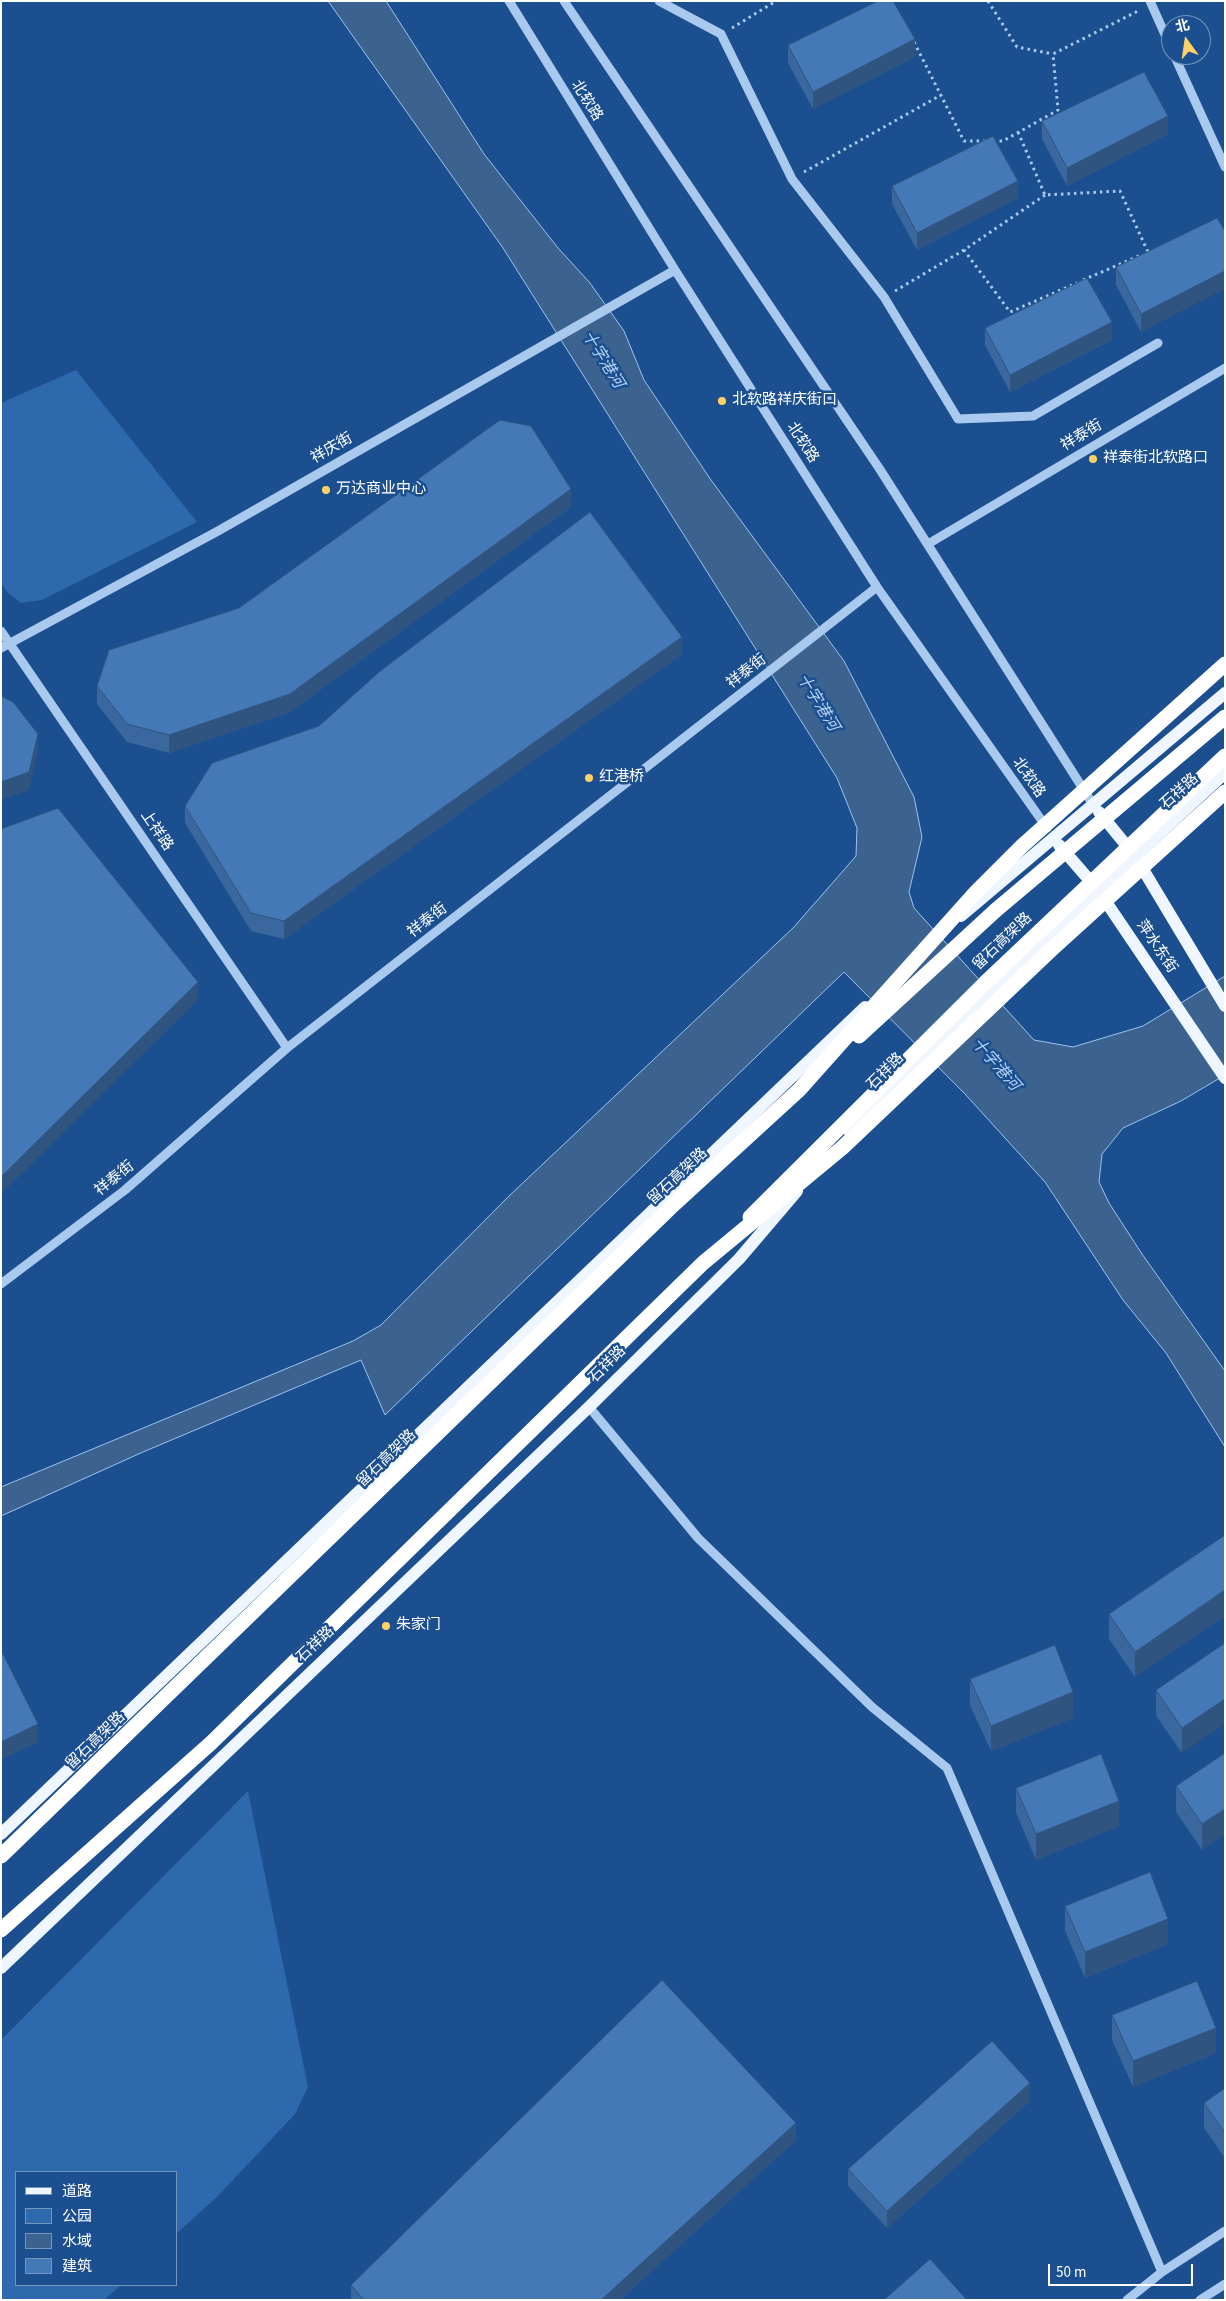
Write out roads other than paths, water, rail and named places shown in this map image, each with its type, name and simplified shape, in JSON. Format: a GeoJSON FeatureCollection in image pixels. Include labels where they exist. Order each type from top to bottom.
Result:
{"type":"FeatureCollection","features":[{"type":"Feature","properties":{"kind":"highway","name":"留石高架路"},"geometry":{"type":"LineString","coordinates":[[799,1090],[976,892],[1022,846],[1225,664]]}},
{"type":"Feature","properties":{"kind":"highway","name":"留石高架路"},"geometry":{"type":"LineString","coordinates":[[1,1856],[670,1208],[996,910],[1225,717]]}},
{"type":"Feature","properties":{"kind":"highway","name":"留石高架路"},"geometry":{"type":"LineString","coordinates":[[1,1930],[218,1736],[704,1263],[986,982],[1225,756]]}},
{"type":"Feature","properties":{"kind":"highway","name":"留石高架路"},"geometry":{"type":"LineString","coordinates":[[704,1263],[842,1148],[1053,948],[1225,792]]}},
{"type":"Feature","properties":{"kind":"main road"},"geometry":{"type":"LineString","coordinates":[[1,1834],[953,923],[1225,694]]}},
{"type":"Feature","properties":{"kind":"main road","name":"石祥路"},"geometry":{"type":"LineString","coordinates":[[1,1968],[589,1407],[739,1259],[840,1140],[1098,890],[1225,773]]}},
{"type":"Feature","properties":{"kind":"main road","name":"萍水东街"},"geometry":{"type":"LineString","coordinates":[[1094,806],[1135,856],[1225,1006]]}},
{"type":"Feature","properties":{"kind":"main road","name":"萍水东街"},"geometry":{"type":"LineString","coordinates":[[1055,839],[1098,890],[1225,1078]]}},
{"type":"Feature","properties":{"kind":"street","name":"北软路"},"geometry":{"type":"LineString","coordinates":[[509,1],[675,270],[877,587],[1055,839]]}},
{"type":"Feature","properties":{"kind":"street"},"geometry":{"type":"LineString","coordinates":[[564,1],[879,468],[1094,806]]}},
{"type":"Feature","properties":{"kind":"street"},"geometry":{"type":"LineString","coordinates":[[659,1],[721,34],[792,179],[884,297],[958,419],[1033,416],[1158,343]]}},
{"type":"Feature","properties":{"kind":"street"},"geometry":{"type":"LineString","coordinates":[[1151,3],[1161,26]]}},
{"type":"Feature","properties":{"kind":"street"},"geometry":{"type":"LineString","coordinates":[[1179,65],[1225,167]]}},
{"type":"Feature","properties":{"kind":"street","name":"祥庆街"},"geometry":{"type":"LineString","coordinates":[[1,648],[11,645],[218,531],[675,270]]}},
{"type":"Feature","properties":{"kind":"street","name":"祥泰街"},"geometry":{"type":"LineString","coordinates":[[928,544],[1225,368]]}},
{"type":"Feature","properties":{"kind":"street","name":"祥泰街"},"geometry":{"type":"LineString","coordinates":[[1,1284],[125,1190],[287,1048],[877,587]]}},
{"type":"Feature","properties":{"kind":"street","name":"上祥路"},"geometry":{"type":"LineString","coordinates":[[1,631],[287,1048]]}},
{"type":"Feature","properties":{"kind":"street"},"geometry":{"type":"LineString","coordinates":[[589,1407],[698,1538],[872,1707],[947,1768],[1162,2272]]}},
{"type":"Feature","properties":{"kind":"street"},"geometry":{"type":"LineString","coordinates":[[1126,2300],[1162,2272],[1225,2231]]}},
{"type":"Feature","properties":{"kind":"street"},"geometry":{"type":"LineString","coordinates":[[1200,2300],[1225,2284]]}},
{"type":"Feature","properties":{"kind":"water","name":"十字港河"},"geometry":{"type":"Polygon","coordinates":[[[328,1],[386,1],[484,154],[558,248],[590,283],[624,331],[644,380],[711,480],[844,661],[914,797],[922,837],[909,892],[914,908],[1034,1040],[1073,1047],[1143,1026],[1225,976],[1225,1075],[1181,1101],[1123,1128],[1102,1154],[1099,1182],[1109,1203],[1142,1254],[1225,1371],[1225,1447],[1166,1353],[1123,1300],[1045,1182],[965,1094],[844,972],[385,1415],[361,1360],[143,1452],[1,1516],[1,1487],[353,1341],[381,1325],[509,1196],[794,927],[856,856],[857,828],[837,778],[503,248],[328,1]]]}},
{"type":"Feature","properties":{"kind":"place","name":"北软路祥庆街口"},"geometry":{"type":"Point","coordinates":[722,401]}},
{"type":"Feature","properties":{"kind":"place","name":"祥泰街北软路口"},"geometry":{"type":"Point","coordinates":[1093,459]}},
{"type":"Feature","properties":{"kind":"place","name":"万达商业中心"},"geometry":{"type":"Point","coordinates":[326,490]}},
{"type":"Feature","properties":{"kind":"place","name":"红港桥"},"geometry":{"type":"Point","coordinates":[589,778]}},
{"type":"Feature","properties":{"kind":"place","name":"朱家门"},"geometry":{"type":"Point","coordinates":[386,1626]}}]}
